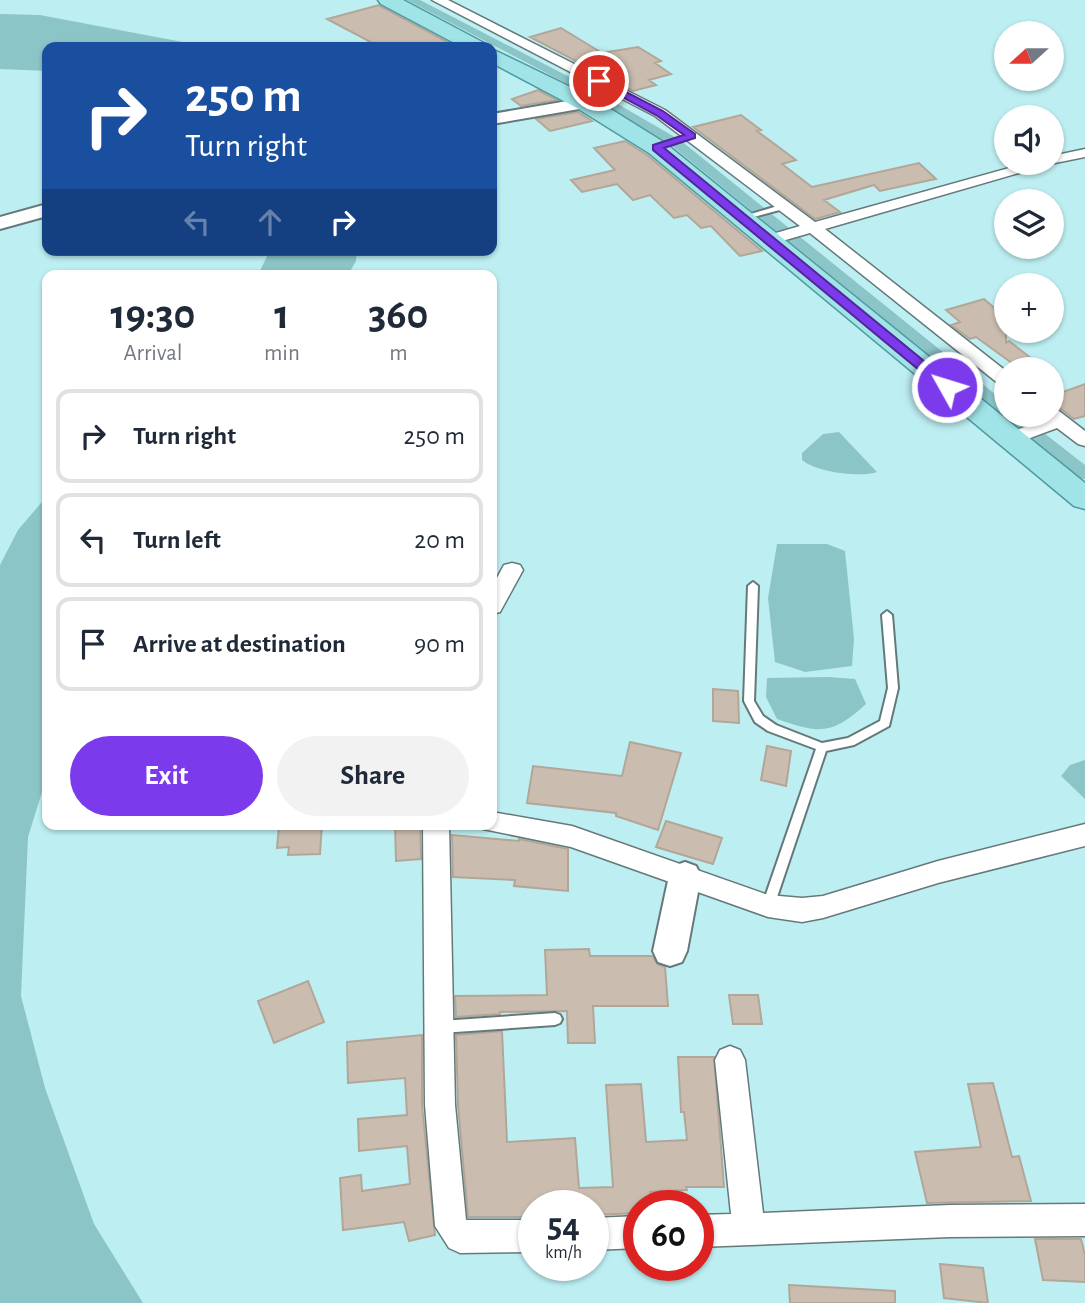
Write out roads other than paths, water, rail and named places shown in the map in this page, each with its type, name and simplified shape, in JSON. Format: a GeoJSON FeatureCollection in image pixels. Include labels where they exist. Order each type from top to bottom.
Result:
{"type":"FeatureCollection","features":[{"type":"Feature","properties":{"kind":"main road"},"geometry":{"type":"LineString","coordinates":[[388,0],[468,42]]}},
{"type":"Feature","properties":{"kind":"main road"},"geometry":{"type":"LineString","coordinates":[[497,57],[547,79],[585,103],[675,141],[750,215],[1085,499]]}},
{"type":"Feature","properties":{"kind":"street"},"geometry":{"type":"LineString","coordinates":[[438,0],[660,113],[675,141],[808,228],[994,371]]}},
{"type":"Feature","properties":{"kind":"street"},"geometry":{"type":"LineString","coordinates":[[472,42],[496,29]]}},
{"type":"Feature","properties":{"kind":"street"},"geometry":{"type":"LineString","coordinates":[[547,79],[571,70]]}},
{"type":"Feature","properties":{"kind":"street"},"geometry":{"type":"LineString","coordinates":[[497,118],[585,103]]}},
{"type":"Feature","properties":{"kind":"street"},"geometry":{"type":"LineString","coordinates":[[1064,157],[1085,153]]}},
{"type":"Feature","properties":{"kind":"street"},"geometry":{"type":"LineString","coordinates":[[777,237],[1000,175]]}},
{"type":"Feature","properties":{"kind":"street"},"geometry":{"type":"LineString","coordinates":[[0,223],[42,211]]}},
{"type":"Feature","properties":{"kind":"street"},"geometry":{"type":"LineString","coordinates":[[1064,424],[1085,440]]}},
{"type":"Feature","properties":{"kind":"street"},"geometry":{"type":"LineString","coordinates":[[1011,439],[1035,427]]}},
{"type":"Feature","properties":{"kind":"street"},"geometry":{"type":"LineString","coordinates":[[497,597],[512,570]]}},
{"type":"Feature","properties":{"kind":"street"},"geometry":{"type":"LineString","coordinates":[[497,823],[572,837],[768,906],[802,909],[822,907],[938,872],[1085,835]]}},
{"type":"Feature","properties":{"kind":"street"},"geometry":{"type":"LineString","coordinates":[[436,830],[440,1105],[451,1226],[460,1237],[518,1236]]}},
{"type":"Feature","properties":{"kind":"street"},"geometry":{"type":"LineString","coordinates":[[670,951],[685,876]]}},
{"type":"Feature","properties":{"kind":"street"},"geometry":{"type":"LineString","coordinates":[[730,1060],[749,1230]]}},
{"type":"Feature","properties":{"kind":"street"},"geometry":{"type":"LineString","coordinates":[[714,1231],[950,1221],[1085,1220]]}},
{"type":"Feature","properties":{"kind":"lane"},"geometry":{"type":"LineString","coordinates":[[750,215],[779,208]]}},
{"type":"Feature","properties":{"kind":"lane"},"geometry":{"type":"LineString","coordinates":[[753,586],[749,701],[759,719],[772,728],[822,747],[850,741],[885,723],[893,688],[887,615]]}},
{"type":"Feature","properties":{"kind":"lane"},"geometry":{"type":"LineString","coordinates":[[768,906],[822,747]]}},
{"type":"Feature","properties":{"kind":"lane"},"geometry":{"type":"LineString","coordinates":[[438,1027],[555,1019]]}},
{"type":"Feature","properties":{"kind":"waterway"},"geometry":{"type":"LineString","coordinates":[[412,0],[494,42]]}},
{"type":"Feature","properties":{"kind":"waterway"},"geometry":{"type":"LineString","coordinates":[[497,44],[579,86],[676,143],[994,401]]}},
{"type":"Feature","properties":{"kind":"waterway"},"geometry":{"type":"LineString","coordinates":[[1026,427],[1085,474]]}}]}
